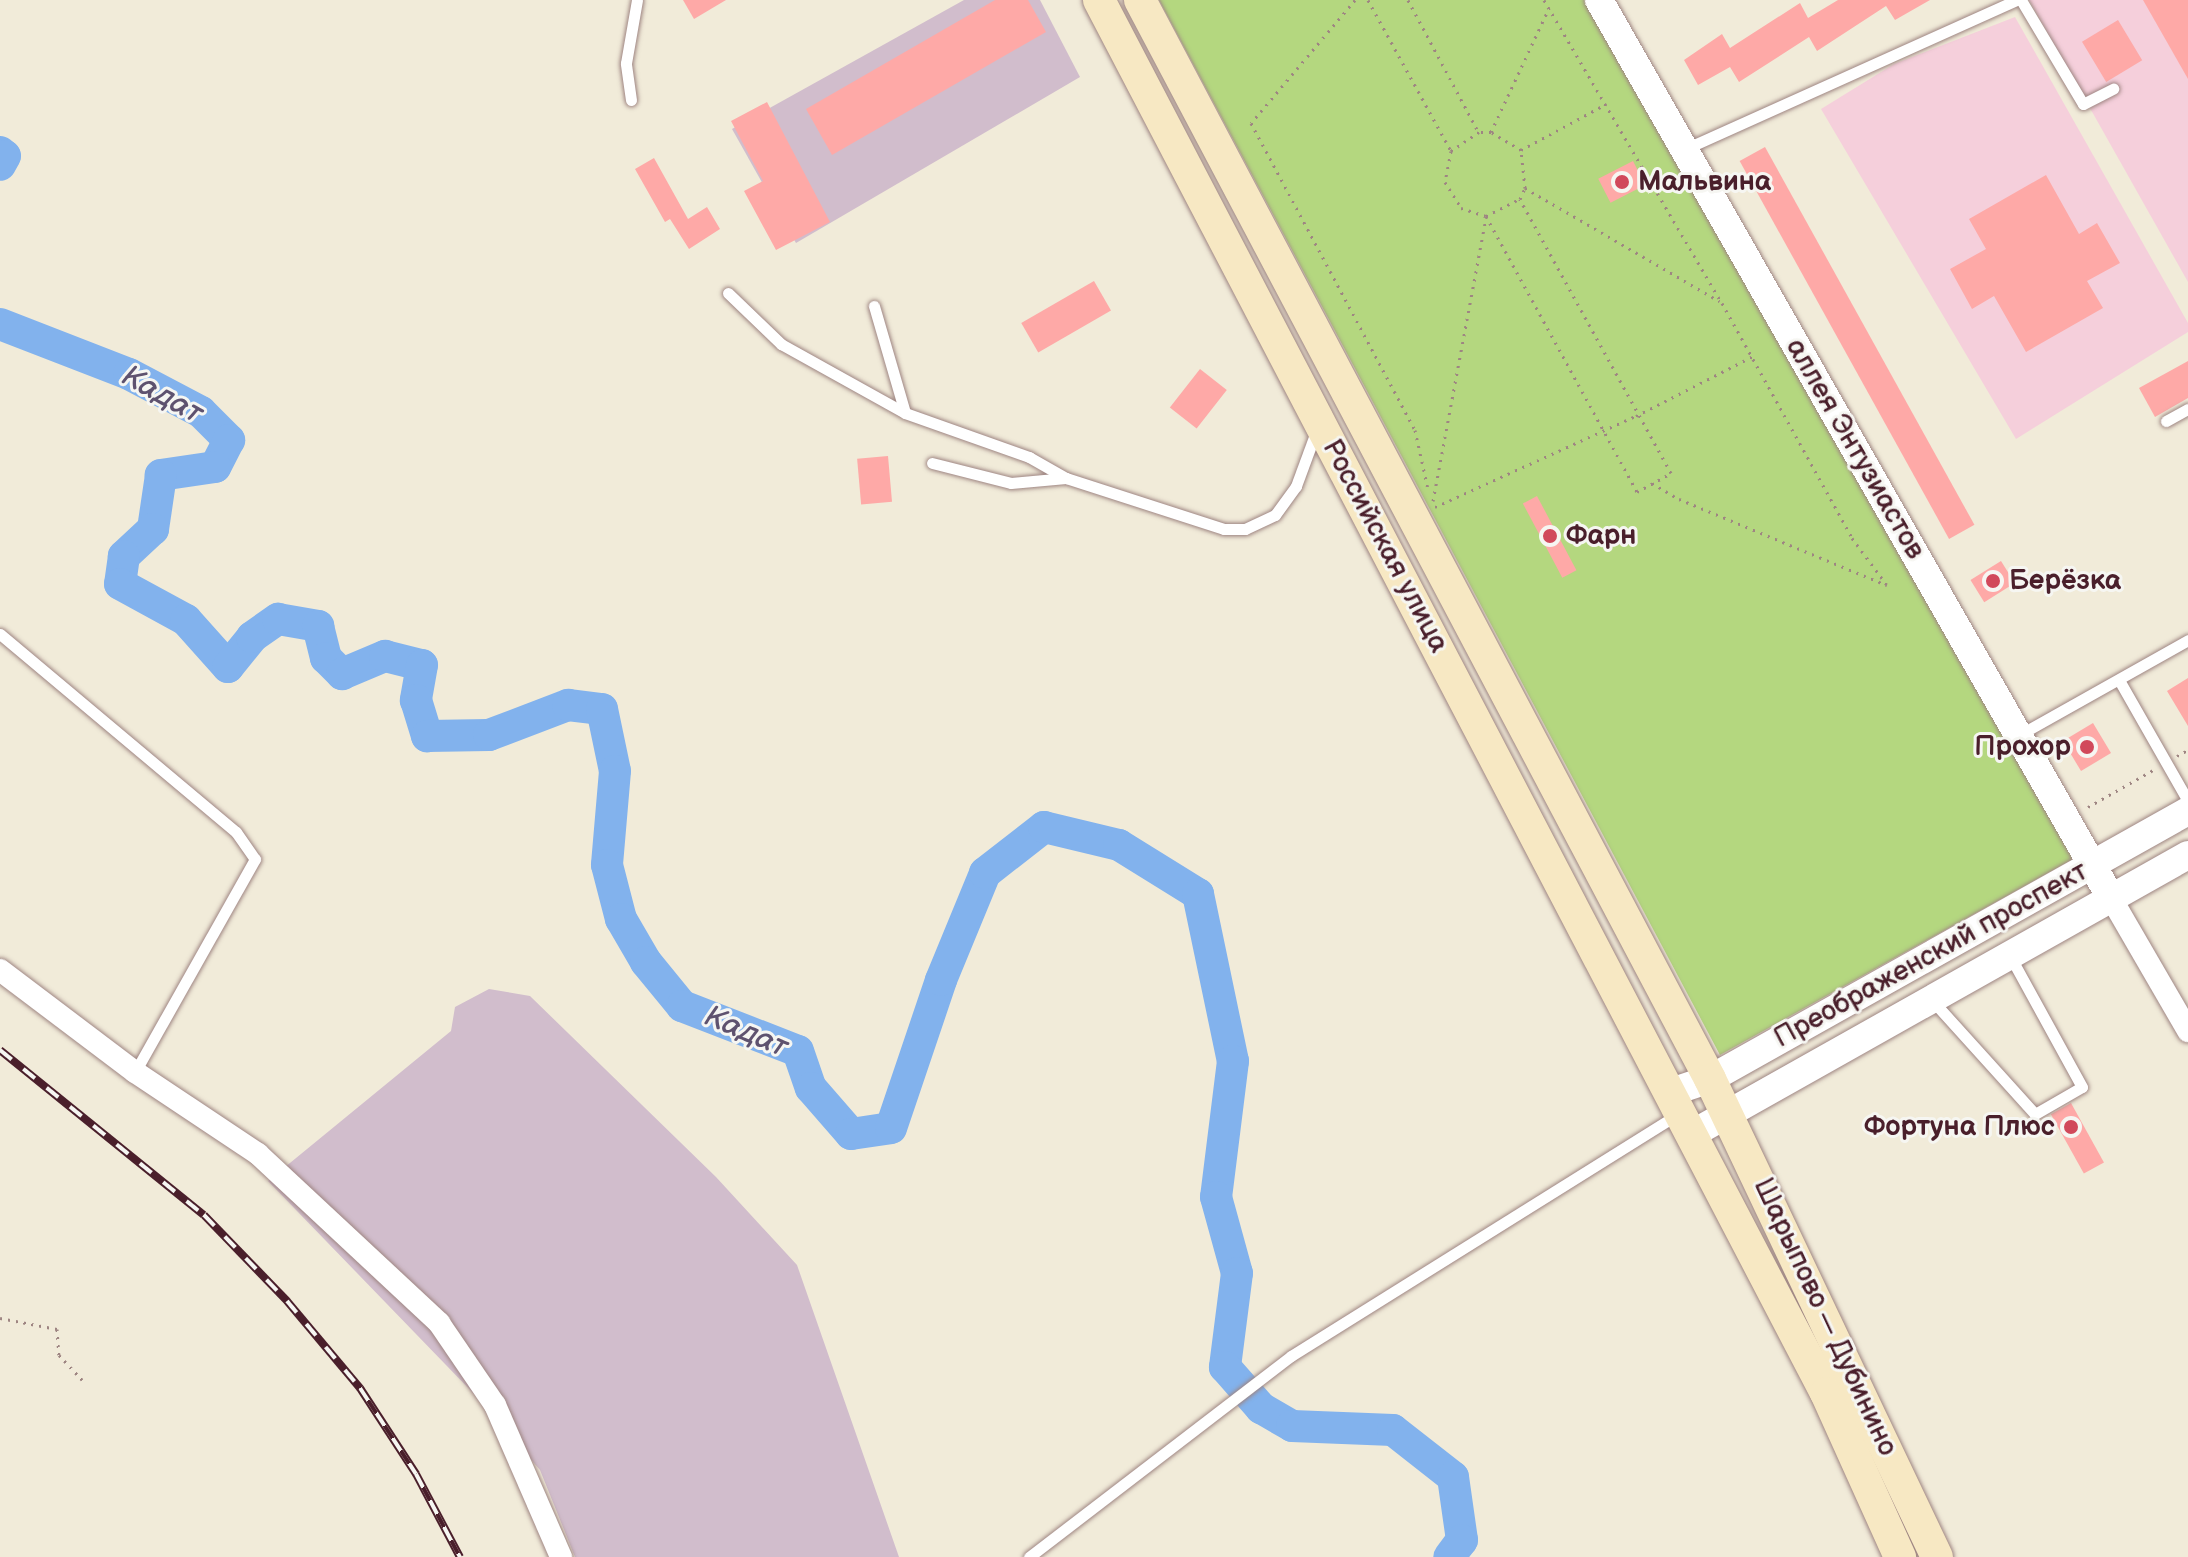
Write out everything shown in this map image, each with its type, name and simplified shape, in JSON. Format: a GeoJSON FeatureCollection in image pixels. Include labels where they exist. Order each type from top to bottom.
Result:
{"type":"FeatureCollection","features":[{"type":"Feature","properties":{"kind":"main road","name":"Российская улица"},"geometry":{"type":"LineString","coordinates":[[1099,0],[1681,1113]]}},
{"type":"Feature","properties":{"kind":"main road","name":"Российская улица"},"geometry":{"type":"LineString","coordinates":[[1140,0],[1710,1079]]}},
{"type":"Feature","properties":{"kind":"main road","name":"Шарыпово — Дубинино"},"geometry":{"type":"LineString","coordinates":[[1710,1079],[1937,1557]]}},
{"type":"Feature","properties":{"kind":"main road","name":"Шарыпово — Дубинино"},"geometry":{"type":"LineString","coordinates":[[1681,1113],[1826,1393],[1900,1557]]}},
{"type":"Feature","properties":{"kind":"street","name":"аллея Энтузиастов"},"geometry":{"type":"LineString","coordinates":[[1599,0],[2111,898]]}},
{"type":"Feature","properties":{"kind":"street","name":"Преображенский проспект"},"geometry":{"type":"LineString","coordinates":[[1681,1113],[1710,1079],[2188,811]]}},
{"type":"Feature","properties":{"kind":"street","name":"Преображенский проспект"},"geometry":{"type":"LineString","coordinates":[[1681,1113],[1728,1114],[2188,855]]}},
{"type":"Feature","properties":{"kind":"street"},"geometry":{"type":"LineString","coordinates":[[2111,898],[2188,1031]]}},
{"type":"Feature","properties":{"kind":"street"},"geometry":{"type":"LineString","coordinates":[[0,970],[135,1072],[258,1154],[439,1323],[495,1405],[561,1557]]}},
{"type":"Feature","properties":{"kind":"lane"},"geometry":{"type":"LineString","coordinates":[[631,100],[626,63],[637,0]]}},
{"type":"Feature","properties":{"kind":"lane"},"geometry":{"type":"LineString","coordinates":[[1684,149],[2019,0],[2083,104],[2113,89]]}},
{"type":"Feature","properties":{"kind":"lane"},"geometry":{"type":"LineString","coordinates":[[728,293],[781,344],[905,413],[1029,457],[1066,478],[1201,523],[1245,529],[1268,520],[1286,502],[1320,422]]}},
{"type":"Feature","properties":{"kind":"lane"},"geometry":{"type":"LineString","coordinates":[[874,306],[905,413]]}},
{"type":"Feature","properties":{"kind":"lane"},"geometry":{"type":"LineString","coordinates":[[2166,421],[2188,409]]}},
{"type":"Feature","properties":{"kind":"lane"},"geometry":{"type":"LineString","coordinates":[[932,463],[1011,483],[1066,478]]}},
{"type":"Feature","properties":{"kind":"lane"},"geometry":{"type":"LineString","coordinates":[[0,634],[236,832],[255,859],[135,1072]]}},
{"type":"Feature","properties":{"kind":"lane"},"geometry":{"type":"LineString","coordinates":[[2019,735],[2188,640]]}},
{"type":"Feature","properties":{"kind":"lane"},"geometry":{"type":"LineString","coordinates":[[2119,680],[2188,801]]}},
{"type":"Feature","properties":{"kind":"lane"},"geometry":{"type":"LineString","coordinates":[[1931,998],[2035,1114],[2082,1087],[2009,954]]}},
{"type":"Feature","properties":{"kind":"lane"},"geometry":{"type":"LineString","coordinates":[[1029,1557],[1229,1408],[1291,1356],[1681,1113]]}},
{"type":"Feature","properties":{"kind":"path"},"geometry":{"type":"LineString","coordinates":[[1355,0],[1251,123],[1415,430],[1432,508]]}},
{"type":"Feature","properties":{"kind":"path"},"geometry":{"type":"LineString","coordinates":[[1368,0],[1451,151],[1445,182],[1461,208],[1486,216],[1637,492],[1671,473],[1636,416],[1520,199]]}},
{"type":"Feature","properties":{"kind":"path"},"geometry":{"type":"LineString","coordinates":[[1408,0],[1479,132]]}},
{"type":"Feature","properties":{"kind":"path"},"geometry":{"type":"LineString","coordinates":[[1544,0],[1753,356],[1852,538],[1887,585],[1679,499],[1652,483]]}},
{"type":"Feature","properties":{"kind":"path"},"geometry":{"type":"LineString","coordinates":[[1491,132],[1549,8]]}},
{"type":"Feature","properties":{"kind":"path"},"geometry":{"type":"LineString","coordinates":[[1521,150],[1606,104]]}},
{"type":"Feature","properties":{"kind":"path"},"geometry":{"type":"LineString","coordinates":[[1451,151],[1479,132],[1491,132],[1521,150]]}},
{"type":"Feature","properties":{"kind":"path"},"geometry":{"type":"LineString","coordinates":[[1486,216],[1520,199],[1525,188],[1521,150]]}},
{"type":"Feature","properties":{"kind":"path"},"geometry":{"type":"LineString","coordinates":[[1525,188],[1722,303]]}},
{"type":"Feature","properties":{"kind":"path"},"geometry":{"type":"LineString","coordinates":[[1432,508],[1486,216]]}},
{"type":"Feature","properties":{"kind":"path"},"geometry":{"type":"LineString","coordinates":[[1432,508],[1636,416],[1753,356]]}},
{"type":"Feature","properties":{"kind":"path"},"geometry":{"type":"LineString","coordinates":[[2088,807],[2188,750]]}},
{"type":"Feature","properties":{"kind":"path"},"geometry":{"type":"LineString","coordinates":[[0,1318],[57,1329],[59,1355],[82,1380]]}},
{"type":"Feature","properties":{"kind":"shaded area"},"geometry":{"type":"Polygon","coordinates":[[[964,0],[1040,0],[1080,77],[796,243],[732,129],[964,0]]]}},
{"type":"Feature","properties":{"kind":"shaded area"},"geometry":{"type":"Polygon","coordinates":[[[2029,0],[2188,0],[2188,282],[2029,0]]]}},
{"type":"Feature","properties":{"kind":"shaded area"},"geometry":{"type":"Polygon","coordinates":[[[2015,17],[2188,323],[2188,332],[2016,439],[1821,109],[1894,64],[2015,17]]]}},
{"type":"Feature","properties":{"kind":"shaded area"},"geometry":{"type":"Polygon","coordinates":[[[489,989],[530,996],[716,1177],[797,1265],[899,1557],[575,1557],[540,1470],[475,1395],[268,1181],[451,1031],[455,1007],[489,989]]]}},
{"type":"Feature","properties":{"kind":"green space"},"geometry":{"type":"Polygon","coordinates":[[[1159,0],[1586,0],[2073,859],[1720,1055],[1159,0]]]}},
{"type":"Feature","properties":{"kind":"building"},"geometry":{"type":"Polygon","coordinates":[[[683,0],[726,0],[694,19],[683,0]]]}},
{"type":"Feature","properties":{"kind":"building"},"geometry":{"type":"Polygon","coordinates":[[[995,0],[1028,0],[1046,32],[832,155],[806,109],[995,0]]]}},
{"type":"Feature","properties":{"kind":"building"},"geometry":{"type":"Polygon","coordinates":[[[1838,0],[1930,0],[1895,20],[1886,6],[1817,51],[1809,37],[1739,82],[1730,67],[1698,85],[1684,60],[1722,34],[1730,48],[1800,3],[1808,18],[1838,0]]]}},
{"type":"Feature","properties":{"kind":"building"},"geometry":{"type":"Polygon","coordinates":[[[2143,0],[2188,0],[2188,79],[2143,0]]]}},
{"type":"Feature","properties":{"kind":"building"},"geometry":{"type":"Polygon","coordinates":[[[2118,20],[2142,60],[2106,82],[2082,42],[2118,20]]]}},
{"type":"Feature","properties":{"kind":"building"},"geometry":{"type":"Polygon","coordinates":[[[767,102],[830,222],[776,250],[744,191],[763,181],[731,121],[767,102]]]}},
{"type":"Feature","properties":{"kind":"building"},"geometry":{"type":"Polygon","coordinates":[[[1765,147],[1974,525],[1949,539],[1740,161],[1765,147]]]}},
{"type":"Feature","properties":{"kind":"building"},"geometry":{"type":"Polygon","coordinates":[[[654,158],[688,219],[707,207],[720,229],[689,249],[670,219],[665,222],[635,169],[654,158]]]}},
{"type":"Feature","properties":{"kind":"building","name":"Мальвина"},"geometry":{"type":"Polygon","coordinates":[[[1633,161],[1645,185],[1611,203],[1598,179],[1633,161]]]}},
{"type":"Feature","properties":{"kind":"building"},"geometry":{"type":"Polygon","coordinates":[[[2046,175],[2079,234],[2097,223],[2120,263],[2087,281],[2103,308],[2026,352],[1994,296],[1972,309],[1950,269],[1986,249],[1969,219],[2046,175]]]}},
{"type":"Feature","properties":{"kind":"building"},"geometry":{"type":"Polygon","coordinates":[[[1094,281],[1111,310],[1038,352],[1021,323],[1094,281]]]}},
{"type":"Feature","properties":{"kind":"building"},"geometry":{"type":"Polygon","coordinates":[[[2188,361],[2188,398],[2155,417],[2139,388],[2188,361]]]}},
{"type":"Feature","properties":{"kind":"building"},"geometry":{"type":"Polygon","coordinates":[[[1200,369],[1227,390],[1197,429],[1170,408],[1200,369]]]}},
{"type":"Feature","properties":{"kind":"building"},"geometry":{"type":"Polygon","coordinates":[[[888,456],[892,502],[861,505],[857,459],[888,456]]]}},
{"type":"Feature","properties":{"kind":"building","name":"Фарн"},"geometry":{"type":"Polygon","coordinates":[[[1537,496],[1576,570],[1562,578],[1523,504],[1537,496]]]}},
{"type":"Feature","properties":{"kind":"building","name":"Берёзка"},"geometry":{"type":"Polygon","coordinates":[[[2001,561],[2015,583],[1984,602],[1970,580],[2001,561]]]}},
{"type":"Feature","properties":{"kind":"building"},"geometry":{"type":"Polygon","coordinates":[[[2188,678],[2188,726],[2167,691],[2188,678]]]}},
{"type":"Feature","properties":{"kind":"building","name":"Прохор"},"geometry":{"type":"Polygon","coordinates":[[[2093,723],[2111,753],[2081,771],[2063,741],[2093,723]]]}},
{"type":"Feature","properties":{"kind":"building","name":"Фортуна Плюс"},"geometry":{"type":"Polygon","coordinates":[[[2071,1103],[2104,1162],[2084,1174],[2051,1114],[2071,1103]]]}},
{"type":"Feature","properties":{"kind":"waterway","name":"Кадат"},"geometry":{"type":"LineString","coordinates":[[0,152],[5,156],[0,165]]}},
{"type":"Feature","properties":{"kind":"waterway","name":"Кадат"},"geometry":{"type":"LineString","coordinates":[[0,324],[129,374],[201,412],[229,440],[215,467],[161,475],[153,529],[124,556],[120,584],[186,620],[228,667],[252,637],[278,619],[318,626],[326,658],[342,674],[385,656],[422,665],[416,700],[427,736],[489,735],[568,705],[602,709],[615,771],[607,865],[621,919],[646,962],[682,1006],[798,1051],[811,1088],[851,1134],[891,1128],[941,980],[985,873],[1044,827],[1119,845],[1198,894],[1233,1061],[1216,1197],[1237,1273],[1225,1367],[1261,1408],[1292,1426],[1393,1430],[1453,1477],[1462,1540],[1449,1557]]}},
{"type":"Feature","properties":{"kind":"railway"},"geometry":{"type":"LineString","coordinates":[[0,1050],[204,1215],[287,1301],[360,1388],[416,1474],[460,1557]]}},
{"type":"Feature","properties":{"kind":"place","name":"Мальвина"},"geometry":{"type":"Point","coordinates":[1622,182]}},
{"type":"Feature","properties":{"kind":"place","name":"Фарн"},"geometry":{"type":"Point","coordinates":[1550,536]}},
{"type":"Feature","properties":{"kind":"place","name":"Берёзка"},"geometry":{"type":"Point","coordinates":[1993,581]}},
{"type":"Feature","properties":{"kind":"place","name":"Прохор"},"geometry":{"type":"Point","coordinates":[2087,747]}},
{"type":"Feature","properties":{"kind":"place","name":"Фортуна Плюс"},"geometry":{"type":"Point","coordinates":[2071,1127]}}]}
